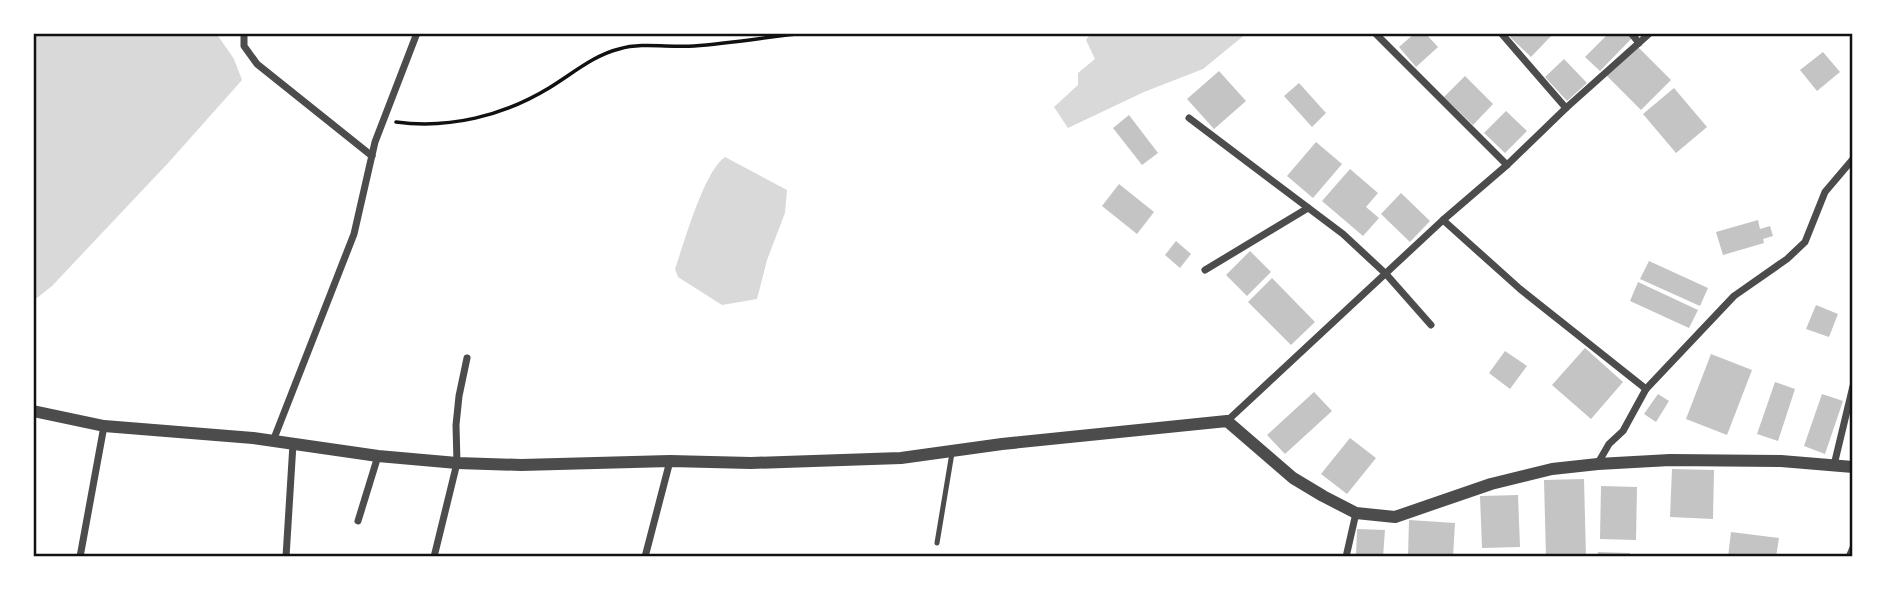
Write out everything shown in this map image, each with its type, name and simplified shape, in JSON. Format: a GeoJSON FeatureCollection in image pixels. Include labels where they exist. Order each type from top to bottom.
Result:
{"type":"FeatureCollection","features":[{"type":"Feature","properties":{"kind":"street"},"geometry":{"type":"LineString","coordinates":[[244,33],[244,46],[257,65],[372,156]]}},
{"type":"Feature","properties":{"kind":"street"},"geometry":{"type":"LineString","coordinates":[[273,441],[354,234],[372,156],[417,33]]}},
{"type":"Feature","properties":{"kind":"street"},"geometry":{"type":"LineString","coordinates":[[1375,33],[1507,165]]}},
{"type":"Feature","properties":{"kind":"street"},"geometry":{"type":"LineString","coordinates":[[1501,33],[1566,108]]}},
{"type":"Feature","properties":{"kind":"street"},"geometry":{"type":"LineString","coordinates":[[1630,33],[1639,43]]}},
{"type":"Feature","properties":{"kind":"street"},"geometry":{"type":"LineString","coordinates":[[33,411],[104,426],[273,441],[378,456],[457,463],[564,465],[901,458],[1227,421],[1443,220],[1650,33]]}},
{"type":"Feature","properties":{"kind":"street"},"geometry":{"type":"LineString","coordinates":[[1189,118],[1343,234],[1386,274],[1431,325]]}},
{"type":"Feature","properties":{"kind":"street"},"geometry":{"type":"LineString","coordinates":[[1598,464],[1609,444],[1622,431],[1646,389],[1734,296],[1787,259],[1805,242],[1825,192],[1853,159]]}},
{"type":"Feature","properties":{"kind":"street"},"geometry":{"type":"LineString","coordinates":[[1205,270],[1308,208]]}},
{"type":"Feature","properties":{"kind":"street"},"geometry":{"type":"LineString","coordinates":[[1443,220],[1520,289],[1646,389]]}},
{"type":"Feature","properties":{"kind":"street"},"geometry":{"type":"LineString","coordinates":[[433,557],[457,463],[458,405],[467,358]]}},
{"type":"Feature","properties":{"kind":"street"},"geometry":{"type":"LineString","coordinates":[[1834,465],[1853,386]]}},
{"type":"Feature","properties":{"kind":"street"},"geometry":{"type":"LineString","coordinates":[[1227,421],[1293,478],[1356,513],[1395,517],[1491,484],[1552,469],[1684,460],[1781,461],[1853,467]]}},
{"type":"Feature","properties":{"kind":"street"},"geometry":{"type":"LineString","coordinates":[[80,557],[104,426]]}},
{"type":"Feature","properties":{"kind":"street"},"geometry":{"type":"LineString","coordinates":[[286,557],[293,444]]}},
{"type":"Feature","properties":{"kind":"street"},"geometry":{"type":"LineString","coordinates":[[358,521],[378,456]]}},
{"type":"Feature","properties":{"kind":"street"},"geometry":{"type":"LineString","coordinates":[[645,557],[670,461]]}},
{"type":"Feature","properties":{"kind":"street"},"geometry":{"type":"LineString","coordinates":[[1346,557],[1356,513]]}},
{"type":"Feature","properties":{"kind":"street"},"geometry":{"type":"LineString","coordinates":[[1849,557],[1853,548]]}},
{"type":"Feature","properties":{"kind":"lane"},"geometry":{"type":"LineString","coordinates":[[937,543],[952,451]]}},
{"type":"Feature","properties":{"kind":"path"},"geometry":{"type":"LineString","coordinates":[[385,120],[421,125],[470,120],[510,107],[545,90],[603,53],[622,47],[691,46],[806,33]]}},
{"type":"Feature","properties":{"kind":"shaded area"},"geometry":{"type":"Polygon","coordinates":[[[33,33],[216,33],[234,59],[242,80],[52,286],[33,301],[33,33]]]}},
{"type":"Feature","properties":{"kind":"shaded area"},"geometry":{"type":"Polygon","coordinates":[[[1091,33],[1247,33],[1203,69],[1144,92],[1068,128],[1054,107],[1078,85],[1078,73],[1095,59],[1086,40],[1091,33]]]}},
{"type":"Feature","properties":{"kind":"shaded area"},"geometry":{"type":"Polygon","coordinates":[[[725,157],[787,190],[785,213],[767,260],[757,299],[722,305],[678,277],[675,269],[702,192],[717,165],[725,157]]]}},
{"type":"Feature","properties":{"kind":"building"},"geometry":{"type":"Polygon","coordinates":[[[1415,33],[1425,33],[1438,47],[1416,67],[1399,47],[1415,33]]]}},
{"type":"Feature","properties":{"kind":"building"},"geometry":{"type":"Polygon","coordinates":[[[1514,33],[1554,33],[1531,57],[1510,37],[1514,33]]]}},
{"type":"Feature","properties":{"kind":"building"},"geometry":{"type":"Polygon","coordinates":[[[1609,33],[1629,33],[1633,37],[1600,71],[1585,57],[1609,33]]]}},
{"type":"Feature","properties":{"kind":"building"},"geometry":{"type":"Polygon","coordinates":[[[1636,45],[1671,80],[1641,110],[1606,75],[1636,45]]]}},
{"type":"Feature","properties":{"kind":"building"},"geometry":{"type":"Polygon","coordinates":[[[1823,52],[1840,72],[1817,91],[1800,70],[1823,52]]]}},
{"type":"Feature","properties":{"kind":"building"},"geometry":{"type":"Polygon","coordinates":[[[1564,59],[1587,83],[1567,101],[1545,77],[1564,59]]]}},
{"type":"Feature","properties":{"kind":"building"},"geometry":{"type":"Polygon","coordinates":[[[1219,71],[1246,101],[1214,129],[1187,99],[1219,71]]]}},
{"type":"Feature","properties":{"kind":"building"},"geometry":{"type":"Polygon","coordinates":[[[1465,76],[1493,104],[1473,125],[1444,97],[1465,76]]]}},
{"type":"Feature","properties":{"kind":"building"},"geometry":{"type":"Polygon","coordinates":[[[1299,83],[1326,113],[1312,127],[1284,96],[1299,83]]]}},
{"type":"Feature","properties":{"kind":"building"},"geometry":{"type":"Polygon","coordinates":[[[1674,88],[1707,127],[1676,153],[1643,114],[1674,88]]]}},
{"type":"Feature","properties":{"kind":"building"},"geometry":{"type":"Polygon","coordinates":[[[1506,111],[1527,131],[1505,153],[1484,133],[1506,111]]]}},
{"type":"Feature","properties":{"kind":"building"},"geometry":{"type":"Polygon","coordinates":[[[1129,115],[1158,153],[1142,165],[1113,128],[1129,115]]]}},
{"type":"Feature","properties":{"kind":"building"},"geometry":{"type":"Polygon","coordinates":[[[1316,142],[1342,164],[1313,198],[1287,176],[1316,142]]]}},
{"type":"Feature","properties":{"kind":"building"},"geometry":{"type":"Polygon","coordinates":[[[1350,169],[1378,193],[1366,207],[1379,218],[1363,236],[1322,201],[1350,169]]]}},
{"type":"Feature","properties":{"kind":"building"},"geometry":{"type":"Polygon","coordinates":[[[1119,184],[1154,212],[1137,234],[1102,206],[1119,184]]]}},
{"type":"Feature","properties":{"kind":"building"},"geometry":{"type":"Polygon","coordinates":[[[1401,193],[1430,221],[1410,242],[1381,214],[1401,193]]]}},
{"type":"Feature","properties":{"kind":"building"},"geometry":{"type":"Polygon","coordinates":[[[1758,220],[1760,229],[1770,226],[1773,236],[1763,239],[1764,243],[1723,255],[1716,232],[1758,220]]]}},
{"type":"Feature","properties":{"kind":"building"},"geometry":{"type":"Polygon","coordinates":[[[1176,241],[1191,254],[1180,268],[1165,255],[1176,241]]]}},
{"type":"Feature","properties":{"kind":"building"},"geometry":{"type":"Polygon","coordinates":[[[1250,251],[1271,272],[1247,296],[1226,275],[1250,251]]]}},
{"type":"Feature","properties":{"kind":"building"},"geometry":{"type":"Polygon","coordinates":[[[1649,261],[1708,288],[1700,306],[1640,279],[1649,261]]]}},
{"type":"Feature","properties":{"kind":"building"},"geometry":{"type":"Polygon","coordinates":[[[1272,278],[1315,322],[1291,345],[1248,302],[1272,278]]]}},
{"type":"Feature","properties":{"kind":"building"},"geometry":{"type":"Polygon","coordinates":[[[1638,282],[1698,310],[1689,328],[1630,301],[1638,282]]]}},
{"type":"Feature","properties":{"kind":"building"},"geometry":{"type":"Polygon","coordinates":[[[1816,305],[1838,314],[1829,337],[1806,329],[1816,305]]]}},
{"type":"Feature","properties":{"kind":"building"},"geometry":{"type":"Polygon","coordinates":[[[1585,348],[1623,382],[1591,419],[1552,385],[1585,348]]]}},
{"type":"Feature","properties":{"kind":"building"},"geometry":{"type":"Polygon","coordinates":[[[1505,351],[1527,366],[1510,389],[1489,373],[1505,351]]]}},
{"type":"Feature","properties":{"kind":"building"},"geometry":{"type":"Polygon","coordinates":[[[1711,354],[1752,370],[1727,435],[1686,419],[1711,354]]]}},
{"type":"Feature","properties":{"kind":"building"},"geometry":{"type":"Polygon","coordinates":[[[1775,382],[1795,389],[1778,441],[1757,434],[1775,382]]]}},
{"type":"Feature","properties":{"kind":"building"},"geometry":{"type":"Polygon","coordinates":[[[1314,392],[1332,411],[1285,454],[1267,435],[1314,392]]]}},
{"type":"Feature","properties":{"kind":"building"},"geometry":{"type":"Polygon","coordinates":[[[1658,394],[1669,401],[1656,422],[1644,414],[1658,394]]]}},
{"type":"Feature","properties":{"kind":"building"},"geometry":{"type":"Polygon","coordinates":[[[1822,394],[1843,401],[1825,454],[1804,446],[1822,394]]]}},
{"type":"Feature","properties":{"kind":"building"},"geometry":{"type":"Polygon","coordinates":[[[1350,438],[1376,458],[1347,494],[1321,474],[1350,438]]]}},
{"type":"Feature","properties":{"kind":"building"},"geometry":{"type":"Polygon","coordinates":[[[1672,469],[1714,470],[1713,519],[1670,517],[1672,469]]]}},
{"type":"Feature","properties":{"kind":"building"},"geometry":{"type":"Polygon","coordinates":[[[1584,479],[1586,557],[1546,557],[1544,480],[1584,479]]]}},
{"type":"Feature","properties":{"kind":"building"},"geometry":{"type":"Polygon","coordinates":[[[1601,486],[1637,487],[1636,540],[1600,539],[1601,486]]]}},
{"type":"Feature","properties":{"kind":"building"},"geometry":{"type":"Polygon","coordinates":[[[1518,495],[1520,547],[1482,548],[1480,496],[1518,495]]]}},
{"type":"Feature","properties":{"kind":"building"},"geometry":{"type":"Polygon","coordinates":[[[1409,520],[1455,523],[1453,557],[1408,557],[1409,520]]]}},
{"type":"Feature","properties":{"kind":"building"},"geometry":{"type":"Polygon","coordinates":[[[1357,529],[1385,530],[1383,557],[1356,557],[1357,529]]]}},
{"type":"Feature","properties":{"kind":"building"},"geometry":{"type":"Polygon","coordinates":[[[1731,532],[1779,538],[1776,557],[1728,557],[1731,532]]]}},
{"type":"Feature","properties":{"kind":"building"},"geometry":{"type":"Polygon","coordinates":[[[1598,552],[1630,553],[1629,557],[1597,557],[1598,552]]]}}]}
